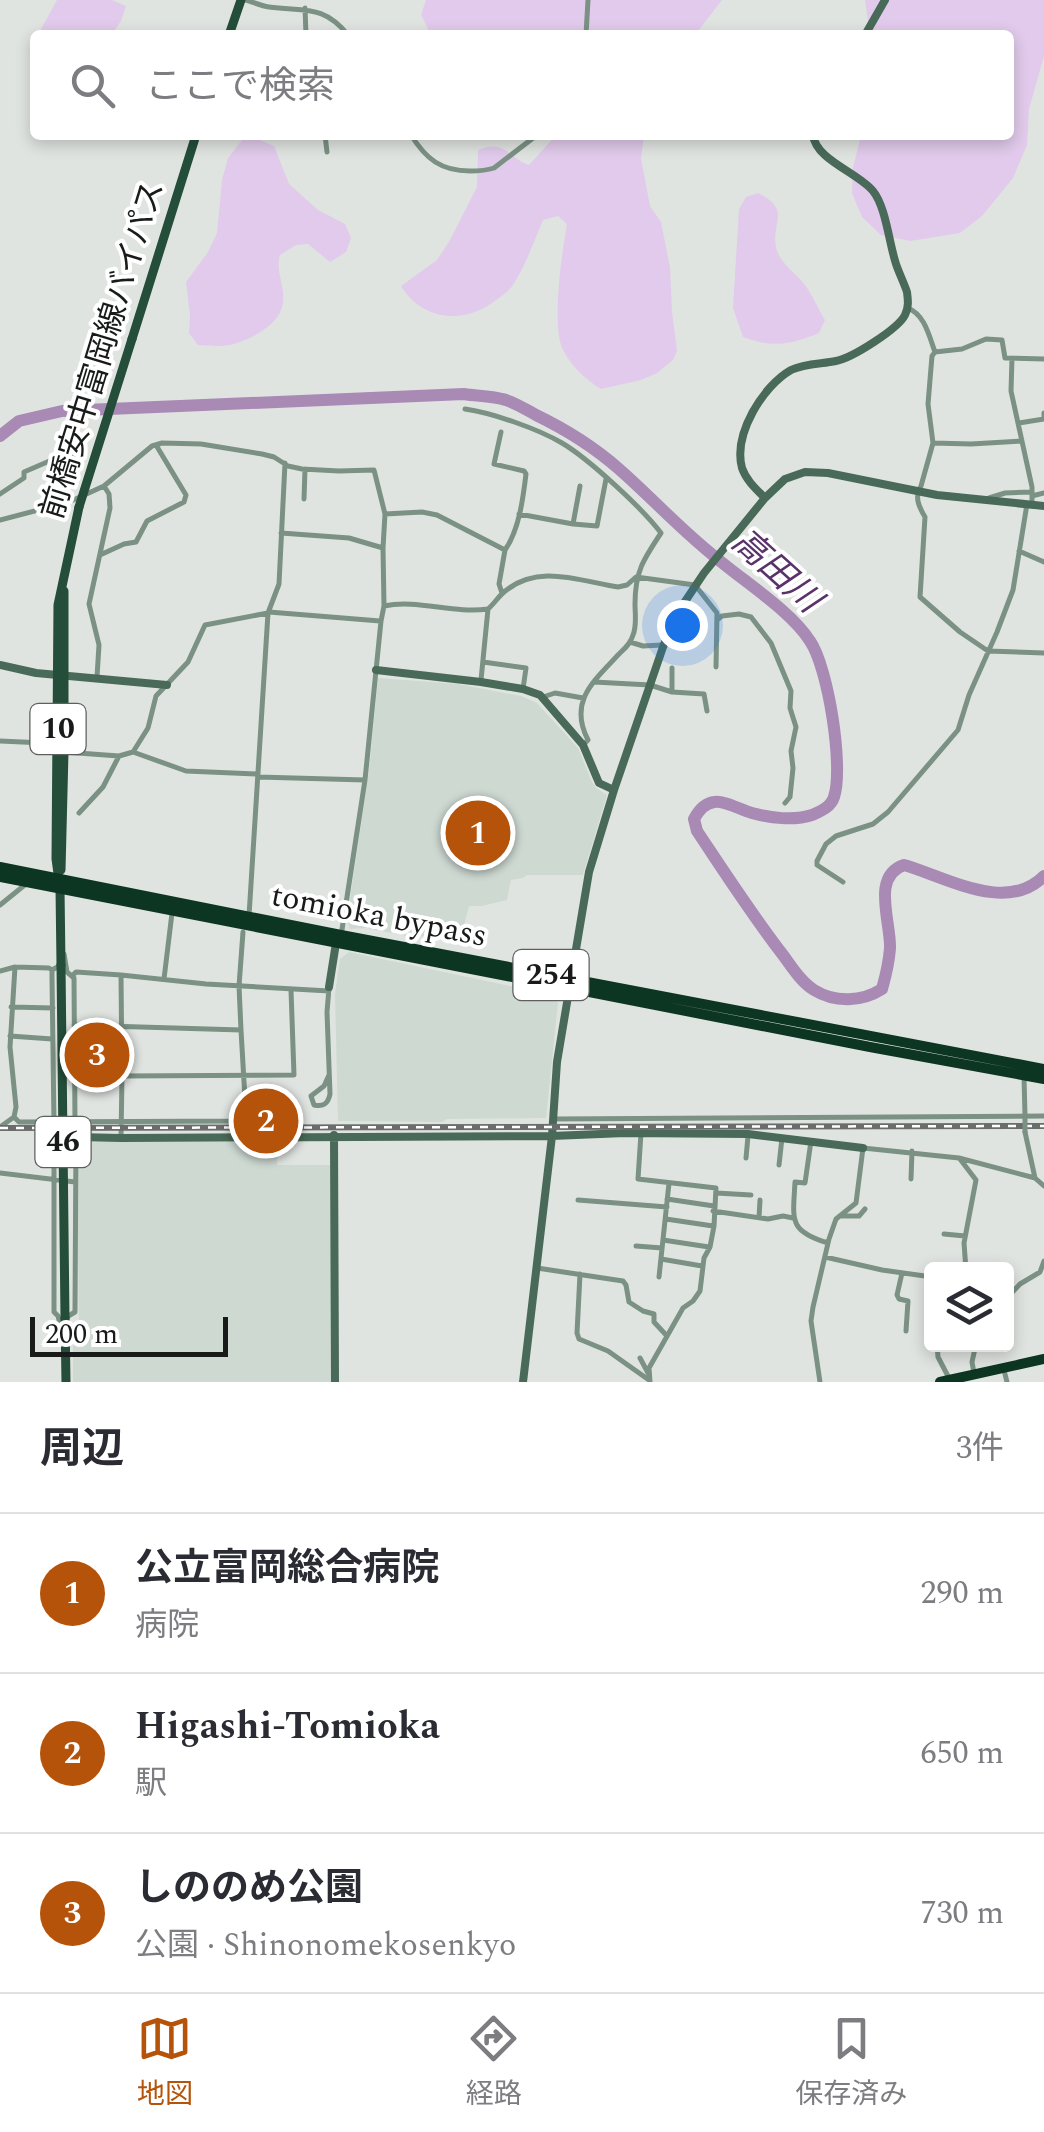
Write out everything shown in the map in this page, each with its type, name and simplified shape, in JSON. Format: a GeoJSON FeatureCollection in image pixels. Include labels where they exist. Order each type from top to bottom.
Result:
{"type":"FeatureCollection","features":[{"type":"Feature","properties":{"kind":"highway","name":"tomioka bypass"},"geometry":{"type":"LineString","coordinates":[[0,866],[172,910],[1044,1069]]}},
{"type":"Feature","properties":{"kind":"highway","name":"tomioka bypass"},"geometry":{"type":"LineString","coordinates":[[0,876],[248,916],[338,939]]}},
{"type":"Feature","properties":{"kind":"highway","name":"tomioka bypass"},"geometry":{"type":"LineString","coordinates":[[569,983],[870,1047],[1044,1079]]}},
{"type":"Feature","properties":{"kind":"highway"},"geometry":{"type":"LineString","coordinates":[[945,1381],[1044,1359]]}},
{"type":"Feature","properties":{"kind":"main road"},"geometry":{"type":"LineString","coordinates":[[231,30],[244,0]]}},
{"type":"Feature","properties":{"kind":"main road","name":"前橋安中富岡線バイパス"},"geometry":{"type":"LineString","coordinates":[[60,883],[56,859],[61,750],[58,605],[78,507],[194,140]]}},
{"type":"Feature","properties":{"kind":"main road","name":"46"},"geometry":{"type":"LineString","coordinates":[[60,883],[61,946],[57,968],[66,1382]]}},
{"type":"Feature","properties":{"kind":"street"},"geometry":{"type":"LineString","coordinates":[[244,0],[321,12],[344,30]]}},
{"type":"Feature","properties":{"kind":"street"},"geometry":{"type":"LineString","coordinates":[[586,30],[588,0]]}},
{"type":"Feature","properties":{"kind":"street"},"geometry":{"type":"LineString","coordinates":[[867,30],[884,0]]}},
{"type":"Feature","properties":{"kind":"street"},"geometry":{"type":"LineString","coordinates":[[305,8],[306,30]]}},
{"type":"Feature","properties":{"kind":"street"},"geometry":{"type":"LineString","coordinates":[[326,140],[327,152]]}},
{"type":"Feature","properties":{"kind":"street"},"geometry":{"type":"LineString","coordinates":[[414,140],[429,159],[460,171],[494,168],[530,140]]}},
{"type":"Feature","properties":{"kind":"street"},"geometry":{"type":"LineString","coordinates":[[765,498],[742,470],[740,455],[753,411],[766,391],[795,368],[840,361],[899,324],[908,308],[906,289],[880,204],[862,182],[820,152],[814,140]]}},
{"type":"Feature","properties":{"kind":"street"},"geometry":{"type":"LineString","coordinates":[[908,308],[924,323],[935,352]]}},
{"type":"Feature","properties":{"kind":"street"},"geometry":{"type":"LineString","coordinates":[[935,352],[962,350],[986,339],[1002,340],[1005,358],[1044,359]]}},
{"type":"Feature","properties":{"kind":"street"},"geometry":{"type":"LineString","coordinates":[[935,352],[928,404],[933,443],[917,492],[918,506],[925,517],[920,597],[960,632],[988,650],[1044,653]]}},
{"type":"Feature","properties":{"kind":"street"},"geometry":{"type":"LineString","coordinates":[[843,882],[817,865],[826,844],[836,836],[873,824],[888,812],[958,730],[1013,590],[1031,499],[1011,390],[1012,358]]}},
{"type":"Feature","properties":{"kind":"street"},"geometry":{"type":"LineString","coordinates":[[465,410],[488,414],[560,442],[606,479],[661,534],[628,585],[618,587],[542,575],[502,593],[488,609],[480,682]]}},
{"type":"Feature","properties":{"kind":"street"},"geometry":{"type":"LineString","coordinates":[[1019,423],[1044,419],[1044,413]]}},
{"type":"Feature","properties":{"kind":"street"},"geometry":{"type":"LineString","coordinates":[[500,432],[493,462],[526,474],[519,514],[505,550],[499,584],[502,593]]}},
{"type":"Feature","properties":{"kind":"street"},"geometry":{"type":"LineString","coordinates":[[933,443],[1022,441]]}},
{"type":"Feature","properties":{"kind":"street"},"geometry":{"type":"LineString","coordinates":[[100,555],[136,542],[146,521],[184,502],[186,495],[156,445]]}},
{"type":"Feature","properties":{"kind":"street"},"geometry":{"type":"LineString","coordinates":[[0,520],[69,502],[104,486],[156,445],[209,445],[262,454],[305,469],[374,470],[385,514],[384,606],[365,780],[329,989],[329,1075],[329,1099],[323,1105],[314,1105],[311,1096],[324,1086],[329,1075]]}},
{"type":"Feature","properties":{"kind":"street"},"geometry":{"type":"LineString","coordinates":[[0,494],[24,478],[24,472],[60,456],[81,456]]}},
{"type":"Feature","properties":{"kind":"street"},"geometry":{"type":"LineString","coordinates":[[248,916],[269,612],[279,584],[284,463]]}},
{"type":"Feature","properties":{"kind":"street"},"geometry":{"type":"LineString","coordinates":[[304,500],[305,469]]}},
{"type":"Feature","properties":{"kind":"street"},"geometry":{"type":"LineString","coordinates":[[522,1382],[554,1119],[557,1062],[589,872],[676,615],[704,573],[784,479],[806,472],[828,473],[917,492],[981,500],[1031,499],[1044,493]]}},
{"type":"Feature","properties":{"kind":"street"},"geometry":{"type":"LineString","coordinates":[[519,514],[596,526],[606,479]]}},
{"type":"Feature","properties":{"kind":"street"},"geometry":{"type":"LineString","coordinates":[[97,677],[98,644],[89,610],[110,508],[104,486]]}},
{"type":"Feature","properties":{"kind":"street"},"geometry":{"type":"LineString","coordinates":[[573,524],[580,486]]}},
{"type":"Feature","properties":{"kind":"street"},"geometry":{"type":"LineString","coordinates":[[1031,499],[1044,506]]}},
{"type":"Feature","properties":{"kind":"street"},"geometry":{"type":"LineString","coordinates":[[385,514],[437,515],[505,550]]}},
{"type":"Feature","properties":{"kind":"street"},"geometry":{"type":"LineString","coordinates":[[281,533],[350,538],[383,548]]}},
{"type":"Feature","properties":{"kind":"street"},"geometry":{"type":"LineString","coordinates":[[1019,551],[1044,562]]}},
{"type":"Feature","properties":{"kind":"street"},"geometry":{"type":"LineString","coordinates":[[636,576],[695,585],[717,613],[716,668]]}},
{"type":"Feature","properties":{"kind":"street"},"geometry":{"type":"LineString","coordinates":[[584,745],[588,740],[581,723],[583,698],[635,632],[636,576]]}},
{"type":"Feature","properties":{"kind":"street"},"geometry":{"type":"LineString","coordinates":[[384,606],[488,609]]}},
{"type":"Feature","properties":{"kind":"street"},"geometry":{"type":"LineString","coordinates":[[133,752],[148,728],[156,696],[188,662],[205,625],[269,612],[381,621]]}},
{"type":"Feature","properties":{"kind":"street"},"geometry":{"type":"LineString","coordinates":[[717,620],[739,614],[751,617],[770,644],[791,691],[790,708],[796,727],[790,750],[790,798],[785,803]]}},
{"type":"Feature","properties":{"kind":"street"},"geometry":{"type":"LineString","coordinates":[[630,642],[664,645]]}},
{"type":"Feature","properties":{"kind":"street"},"geometry":{"type":"LineString","coordinates":[[483,662],[526,668],[524,690]]}},
{"type":"Feature","properties":{"kind":"street"},"geometry":{"type":"LineString","coordinates":[[0,665],[36,673],[166,685]]}},
{"type":"Feature","properties":{"kind":"street"},"geometry":{"type":"LineString","coordinates":[[672,668],[672,692]]}},
{"type":"Feature","properties":{"kind":"street"},"geometry":{"type":"LineString","coordinates":[[376,670],[480,682],[524,690],[542,698],[584,745],[599,784],[614,790]]}},
{"type":"Feature","properties":{"kind":"street"},"geometry":{"type":"LineString","coordinates":[[594,682],[650,685],[672,692],[704,694],[707,710]]}},
{"type":"Feature","properties":{"kind":"street"},"geometry":{"type":"LineString","coordinates":[[542,698],[555,693],[583,698]]}},
{"type":"Feature","properties":{"kind":"street"},"geometry":{"type":"LineString","coordinates":[[0,742],[44,742],[61,750],[119,756],[133,752],[186,771],[365,780]]}},
{"type":"Feature","properties":{"kind":"street"},"geometry":{"type":"LineString","coordinates":[[79,813],[103,787],[119,756]]}},
{"type":"Feature","properties":{"kind":"street"},"geometry":{"type":"LineString","coordinates":[[0,905],[29,882]]}},
{"type":"Feature","properties":{"kind":"street"},"geometry":{"type":"LineString","coordinates":[[164,979],[172,910]]}},
{"type":"Feature","properties":{"kind":"street"},"geometry":{"type":"LineString","coordinates":[[14,1116],[18,1122],[242,1122],[246,1116],[239,986],[244,932]]}},
{"type":"Feature","properties":{"kind":"street"},"geometry":{"type":"LineString","coordinates":[[61,946],[67,972],[74,978],[74,1122]]}},
{"type":"Feature","properties":{"kind":"street"},"geometry":{"type":"LineString","coordinates":[[0,1127],[14,1116],[16,1108],[10,1036],[15,967]]}},
{"type":"Feature","properties":{"kind":"street"},"geometry":{"type":"LineString","coordinates":[[1,969],[57,968],[53,1008],[54,1122]]}},
{"type":"Feature","properties":{"kind":"street"},"geometry":{"type":"LineString","coordinates":[[72,976],[76,972],[290,990],[329,989]]}},
{"type":"Feature","properties":{"kind":"street"},"geometry":{"type":"LineString","coordinates":[[121,975],[122,1138]]}},
{"type":"Feature","properties":{"kind":"street"},"geometry":{"type":"LineString","coordinates":[[122,1076],[294,1076],[290,990]]}},
{"type":"Feature","properties":{"kind":"street"},"geometry":{"type":"LineString","coordinates":[[11,1007],[53,1008]]}},
{"type":"Feature","properties":{"kind":"street"},"geometry":{"type":"LineString","coordinates":[[74,1025],[242,1030]]}},
{"type":"Feature","properties":{"kind":"street"},"geometry":{"type":"LineString","coordinates":[[10,1036],[54,1038]]}},
{"type":"Feature","properties":{"kind":"street"},"geometry":{"type":"LineString","coordinates":[[1024,1075],[1025,1132],[1035,1178]]}},
{"type":"Feature","properties":{"kind":"street"},"geometry":{"type":"LineString","coordinates":[[554,1119],[1044,1116]]}},
{"type":"Feature","properties":{"kind":"street"},"geometry":{"type":"LineString","coordinates":[[641,1133],[638,1180],[716,1188],[714,1226],[704,1258],[700,1291],[682,1308],[666,1336],[648,1368],[650,1379]]}},
{"type":"Feature","properties":{"kind":"street"},"geometry":{"type":"LineString","coordinates":[[66,1346],[54,1312],[54,1134],[122,1138],[748,1134],[959,1158],[1035,1178],[1044,1186]]}},
{"type":"Feature","properties":{"kind":"street"},"geometry":{"type":"LineString","coordinates":[[746,1158],[748,1134]]}},
{"type":"Feature","properties":{"kind":"street"},"geometry":{"type":"LineString","coordinates":[[334,1136],[334,1382]]}},
{"type":"Feature","properties":{"kind":"street"},"geometry":{"type":"LineString","coordinates":[[65,1318],[75,1312],[76,1137]]}},
{"type":"Feature","properties":{"kind":"street"},"geometry":{"type":"LineString","coordinates":[[779,1164],[782,1138]]}},
{"type":"Feature","properties":{"kind":"street"},"geometry":{"type":"LineString","coordinates":[[811,1141],[805,1183],[796,1182],[793,1218],[806,1236],[828,1243]]}},
{"type":"Feature","properties":{"kind":"street"},"geometry":{"type":"LineString","coordinates":[[820,1382],[811,1321],[836,1219],[856,1203],[863,1148]]}},
{"type":"Feature","properties":{"kind":"street"},"geometry":{"type":"LineString","coordinates":[[911,1179],[912,1151]]}},
{"type":"Feature","properties":{"kind":"street"},"geometry":{"type":"LineString","coordinates":[[959,1158],[976,1180],[965,1236],[965,1262]]}},
{"type":"Feature","properties":{"kind":"street"},"geometry":{"type":"LineString","coordinates":[[0,1173],[75,1182]]}},
{"type":"Feature","properties":{"kind":"street"},"geometry":{"type":"LineString","coordinates":[[659,1277],[669,1183]]}},
{"type":"Feature","properties":{"kind":"street"},"geometry":{"type":"LineString","coordinates":[[716,1193],[751,1195]]}},
{"type":"Feature","properties":{"kind":"street"},"geometry":{"type":"LineString","coordinates":[[578,1200],[667,1203],[759,1218],[793,1218]]}},
{"type":"Feature","properties":{"kind":"street"},"geometry":{"type":"LineString","coordinates":[[759,1218],[760,1200]]}},
{"type":"Feature","properties":{"kind":"street"},"geometry":{"type":"LineString","coordinates":[[841,1215],[859,1216],[866,1209]]}},
{"type":"Feature","properties":{"kind":"street"},"geometry":{"type":"LineString","coordinates":[[666,1219],[714,1226]]}},
{"type":"Feature","properties":{"kind":"street"},"geometry":{"type":"LineString","coordinates":[[944,1234],[965,1236]]}},
{"type":"Feature","properties":{"kind":"street"},"geometry":{"type":"LineString","coordinates":[[663,1240],[710,1247]]}},
{"type":"Feature","properties":{"kind":"street"},"geometry":{"type":"LineString","coordinates":[[636,1246],[662,1248]]}},
{"type":"Feature","properties":{"kind":"street"},"geometry":{"type":"LineString","coordinates":[[825,1257],[924,1276]]}},
{"type":"Feature","properties":{"kind":"street"},"geometry":{"type":"LineString","coordinates":[[661,1259],[703,1266]]}},
{"type":"Feature","properties":{"kind":"street"},"geometry":{"type":"LineString","coordinates":[[1014,1290],[1042,1274],[1044,1261]]}},
{"type":"Feature","properties":{"kind":"street"},"geometry":{"type":"LineString","coordinates":[[536,1268],[622,1281],[629,1302],[654,1314],[654,1322],[666,1336]]}},
{"type":"Feature","properties":{"kind":"street"},"geometry":{"type":"LineString","coordinates":[[902,1273],[897,1296],[908,1301],[906,1330]]}},
{"type":"Feature","properties":{"kind":"street"},"geometry":{"type":"LineString","coordinates":[[580,1274],[579,1339],[608,1351],[650,1379]]}},
{"type":"Feature","properties":{"kind":"street"},"geometry":{"type":"LineString","coordinates":[[937,1352],[945,1381]]}},
{"type":"Feature","properties":{"kind":"street"},"geometry":{"type":"LineString","coordinates":[[974,1352],[974,1373]]}},
{"type":"Feature","properties":{"kind":"street"},"geometry":{"type":"LineString","coordinates":[[640,1358],[650,1379]]}},
{"type":"Feature","properties":{"kind":"street"},"geometry":{"type":"LineString","coordinates":[[1003,1367],[1007,1382]]}},
{"type":"Feature","properties":{"kind":"shaded area"},"geometry":{"type":"Polygon","coordinates":[[[57,0],[112,0],[126,6],[115,30],[41,29],[57,0]]]}},
{"type":"Feature","properties":{"kind":"shaded area"},"geometry":{"type":"Polygon","coordinates":[[[426,0],[722,0],[699,30],[428,30],[421,15],[426,0]]]}},
{"type":"Feature","properties":{"kind":"shaded area"},"geometry":{"type":"Polygon","coordinates":[[[865,0],[1044,0],[1044,56],[1029,109],[1027,145],[1013,178],[982,216],[960,233],[910,241],[881,235],[862,217],[852,193],[860,140],[1014,140],[1014,30],[869,30],[865,0]]]}},
{"type":"Feature","properties":{"kind":"shaded area"},"geometry":{"type":"Polygon","coordinates":[[[242,140],[260,140],[274,146],[289,184],[318,210],[345,224],[351,238],[346,252],[330,262],[308,244],[296,245],[280,255],[283,302],[277,318],[255,335],[230,345],[198,345],[189,333],[186,282],[217,233],[228,158],[242,140]]]}},
{"type":"Feature","properties":{"kind":"shaded area"},"geometry":{"type":"Polygon","coordinates":[[[552,140],[643,140],[641,158],[650,206],[661,222],[670,267],[677,351],[673,360],[657,373],[601,389],[570,362],[563,350],[558,324],[567,224],[558,216],[543,220],[513,285],[484,308],[445,316],[420,306],[401,286],[437,260],[450,240],[477,187],[478,150],[501,148],[529,165],[552,140]]]}},
{"type":"Feature","properties":{"kind":"shaded area"},"geometry":{"type":"Polygon","coordinates":[[[758,193],[777,211],[778,253],[805,285],[825,320],[819,333],[781,344],[743,337],[733,308],[739,209],[746,197],[758,193]]]}},
{"type":"Feature","properties":{"kind":"shaded area"},"geometry":{"type":"Polygon","coordinates":[[[378,678],[458,684],[521,696],[537,703],[578,748],[592,782],[607,795],[583,875],[527,875],[511,880],[507,900],[469,906],[461,937],[350,929],[347,919],[378,678]]]}},
{"type":"Feature","properties":{"kind":"shaded area"},"geometry":{"type":"Polygon","coordinates":[[[349,952],[553,995],[558,1003],[546,1118],[338,1121],[335,994],[340,959],[349,952]]]}},
{"type":"Feature","properties":{"kind":"shaded area"},"geometry":{"type":"Polygon","coordinates":[[[80,1029],[115,1029],[118,1033],[117,1079],[76,1077],[76,1033],[80,1029]]]}},
{"type":"Feature","properties":{"kind":"shaded area"},"geometry":{"type":"Polygon","coordinates":[[[278,1140],[277,1165],[331,1165],[331,1382],[73,1382],[73,1347],[79,1333],[77,1150],[86,1142],[278,1140]]]}},
{"type":"Feature","properties":{"kind":"waterway","name":"高田川"},"geometry":{"type":"LineString","coordinates":[[0,436],[19,421],[62,411],[464,394],[510,402],[568,432],[609,461],[701,546],[791,618],[817,654],[836,741],[837,783],[831,803],[812,815],[790,818],[759,815],[713,802],[694,819],[697,831],[739,894],[805,983],[839,999],[866,996],[882,989],[890,948],[885,889],[894,871],[904,865],[957,884],[995,892],[1029,887],[1044,876]]}},
{"type":"Feature","properties":{"kind":"railway"},"geometry":{"type":"LineString","coordinates":[[0,1128],[1044,1126]]}},
{"type":"Feature","properties":{"kind":"place","name":"公立富岡総合病院"},"geometry":{"type":"Point","coordinates":[478,833]}},
{"type":"Feature","properties":{"kind":"place","name":"しののめ公園"},"geometry":{"type":"Point","coordinates":[97,1055]}},
{"type":"Feature","properties":{"kind":"place","name":"Higashi-Tomioka"},"geometry":{"type":"Point","coordinates":[266,1121]}}]}
